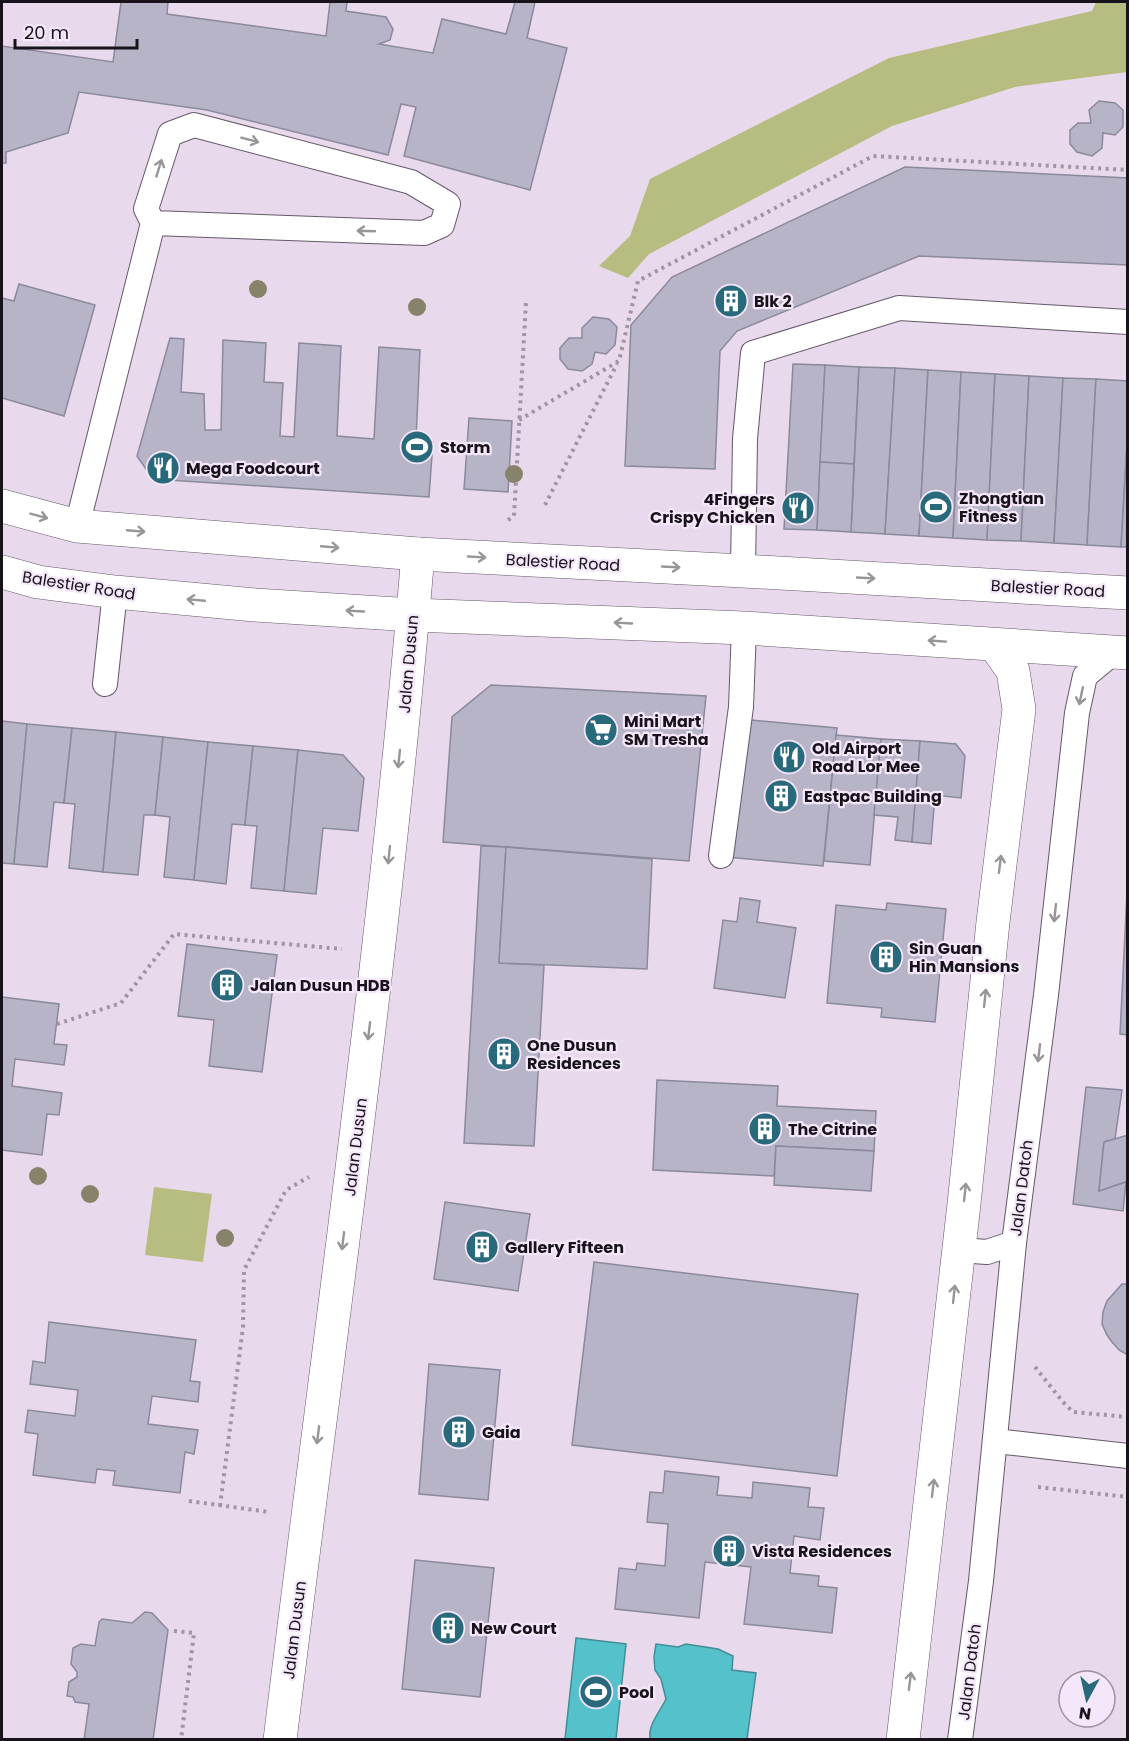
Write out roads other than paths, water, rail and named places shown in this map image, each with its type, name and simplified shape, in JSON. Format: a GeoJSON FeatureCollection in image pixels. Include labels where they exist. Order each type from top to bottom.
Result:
{"type":"FeatureCollection","features":[{"type":"Feature","properties":{"kind":"street","name":"Balestier Road"},"geometry":{"type":"LineString","coordinates":[[2,506],[77,526],[418,554],[1128,593]]}},
{"type":"Feature","properties":{"kind":"street","name":"Jalan Dusun"},"geometry":{"type":"LineString","coordinates":[[280,1740],[378,952],[418,554]]}},
{"type":"Feature","properties":{"kind":"street","name":"Balestier Road"},"geometry":{"type":"LineString","coordinates":[[2,572],[38,582],[115,592],[255,605],[413,615],[744,628],[1121,652]]}},
{"type":"Feature","properties":{"kind":"street"},"geometry":{"type":"LineString","coordinates":[[903,1740],[959,1251],[993,922],[1019,709],[1013,671],[995,645]]}},
{"type":"Feature","properties":{"kind":"lane"},"geometry":{"type":"LineString","coordinates":[[77,526],[153,223],[147,209],[170,134],[194,126],[411,182],[448,204],[442,225],[424,233],[153,223]]}},
{"type":"Feature","properties":{"kind":"lane"},"geometry":{"type":"LineString","coordinates":[[743,571],[745,439],[753,353],[899,308],[1128,322]]}},
{"type":"Feature","properties":{"kind":"lane"},"geometry":{"type":"LineString","coordinates":[[105,684],[115,592]]}},
{"type":"Feature","properties":{"kind":"lane"},"geometry":{"type":"LineString","coordinates":[[721,856],[741,707],[744,628]]}},
{"type":"Feature","properties":{"kind":"lane","name":"Jalan Datoh"},"geometry":{"type":"LineString","coordinates":[[960,1740],[981,1581],[1014,1243],[1046,995],[1077,713],[1085,676],[1121,652]]}},
{"type":"Feature","properties":{"kind":"lane"},"geometry":{"type":"LineString","coordinates":[[959,1251],[987,1252],[1014,1243]]}},
{"type":"Feature","properties":{"kind":"lane"},"geometry":{"type":"LineString","coordinates":[[996,1441],[1128,1456]]}},
{"type":"Feature","properties":{"kind":"water","name":"Pool"},"geometry":{"type":"Polygon","coordinates":[[[576,1638],[626,1644],[616,1739],[565,1739],[576,1638]]]}},
{"type":"Feature","properties":{"kind":"water"},"geometry":{"type":"Polygon","coordinates":[[[656,1644],[678,1647],[686,1644],[718,1649],[733,1656],[732,1670],[756,1673],[747,1739],[650,1739],[653,1723],[666,1699],[661,1679],[655,1670],[656,1644]]]}},
{"type":"Feature","properties":{"kind":"place","name":"Blk 2"},"geometry":{"type":"Point","coordinates":[731,301]}},
{"type":"Feature","properties":{"kind":"place","name":"Storm"},"geometry":{"type":"Point","coordinates":[417,447]}},
{"type":"Feature","properties":{"kind":"place","name":"Mega Foodcourt"},"geometry":{"type":"Point","coordinates":[163,468]}},
{"type":"Feature","properties":{"kind":"place","name":"Zhongtian Fitness"},"geometry":{"type":"Point","coordinates":[936,507]}},
{"type":"Feature","properties":{"kind":"place","name":"4Fingers Crispy Chicken"},"geometry":{"type":"Point","coordinates":[798,508]}},
{"type":"Feature","properties":{"kind":"place","name":"Mini Mart SM Tresha"},"geometry":{"type":"Point","coordinates":[601,730]}},
{"type":"Feature","properties":{"kind":"place","name":"Old Airport Road Lor Mee"},"geometry":{"type":"Point","coordinates":[789,757]}},
{"type":"Feature","properties":{"kind":"place","name":"Eastpac Building"},"geometry":{"type":"Point","coordinates":[781,796]}},
{"type":"Feature","properties":{"kind":"place","name":"Sin Guan Hin Mansions"},"geometry":{"type":"Point","coordinates":[886,957]}},
{"type":"Feature","properties":{"kind":"place","name":"Jalan Dusun HDB"},"geometry":{"type":"Point","coordinates":[227,985]}},
{"type":"Feature","properties":{"kind":"place","name":"One Dusun Residences"},"geometry":{"type":"Point","coordinates":[504,1054]}},
{"type":"Feature","properties":{"kind":"place","name":"The Citrine"},"geometry":{"type":"Point","coordinates":[765,1129]}},
{"type":"Feature","properties":{"kind":"place","name":"Gallery Fifteen"},"geometry":{"type":"Point","coordinates":[482,1247]}},
{"type":"Feature","properties":{"kind":"place","name":"Gaia"},"geometry":{"type":"Point","coordinates":[459,1432]}},
{"type":"Feature","properties":{"kind":"place","name":"Vista Residences"},"geometry":{"type":"Point","coordinates":[729,1551]}},
{"type":"Feature","properties":{"kind":"place","name":"New Court"},"geometry":{"type":"Point","coordinates":[448,1628]}},
{"type":"Feature","properties":{"kind":"place","name":"Pool"},"geometry":{"type":"Point","coordinates":[596,1692]}}]}
